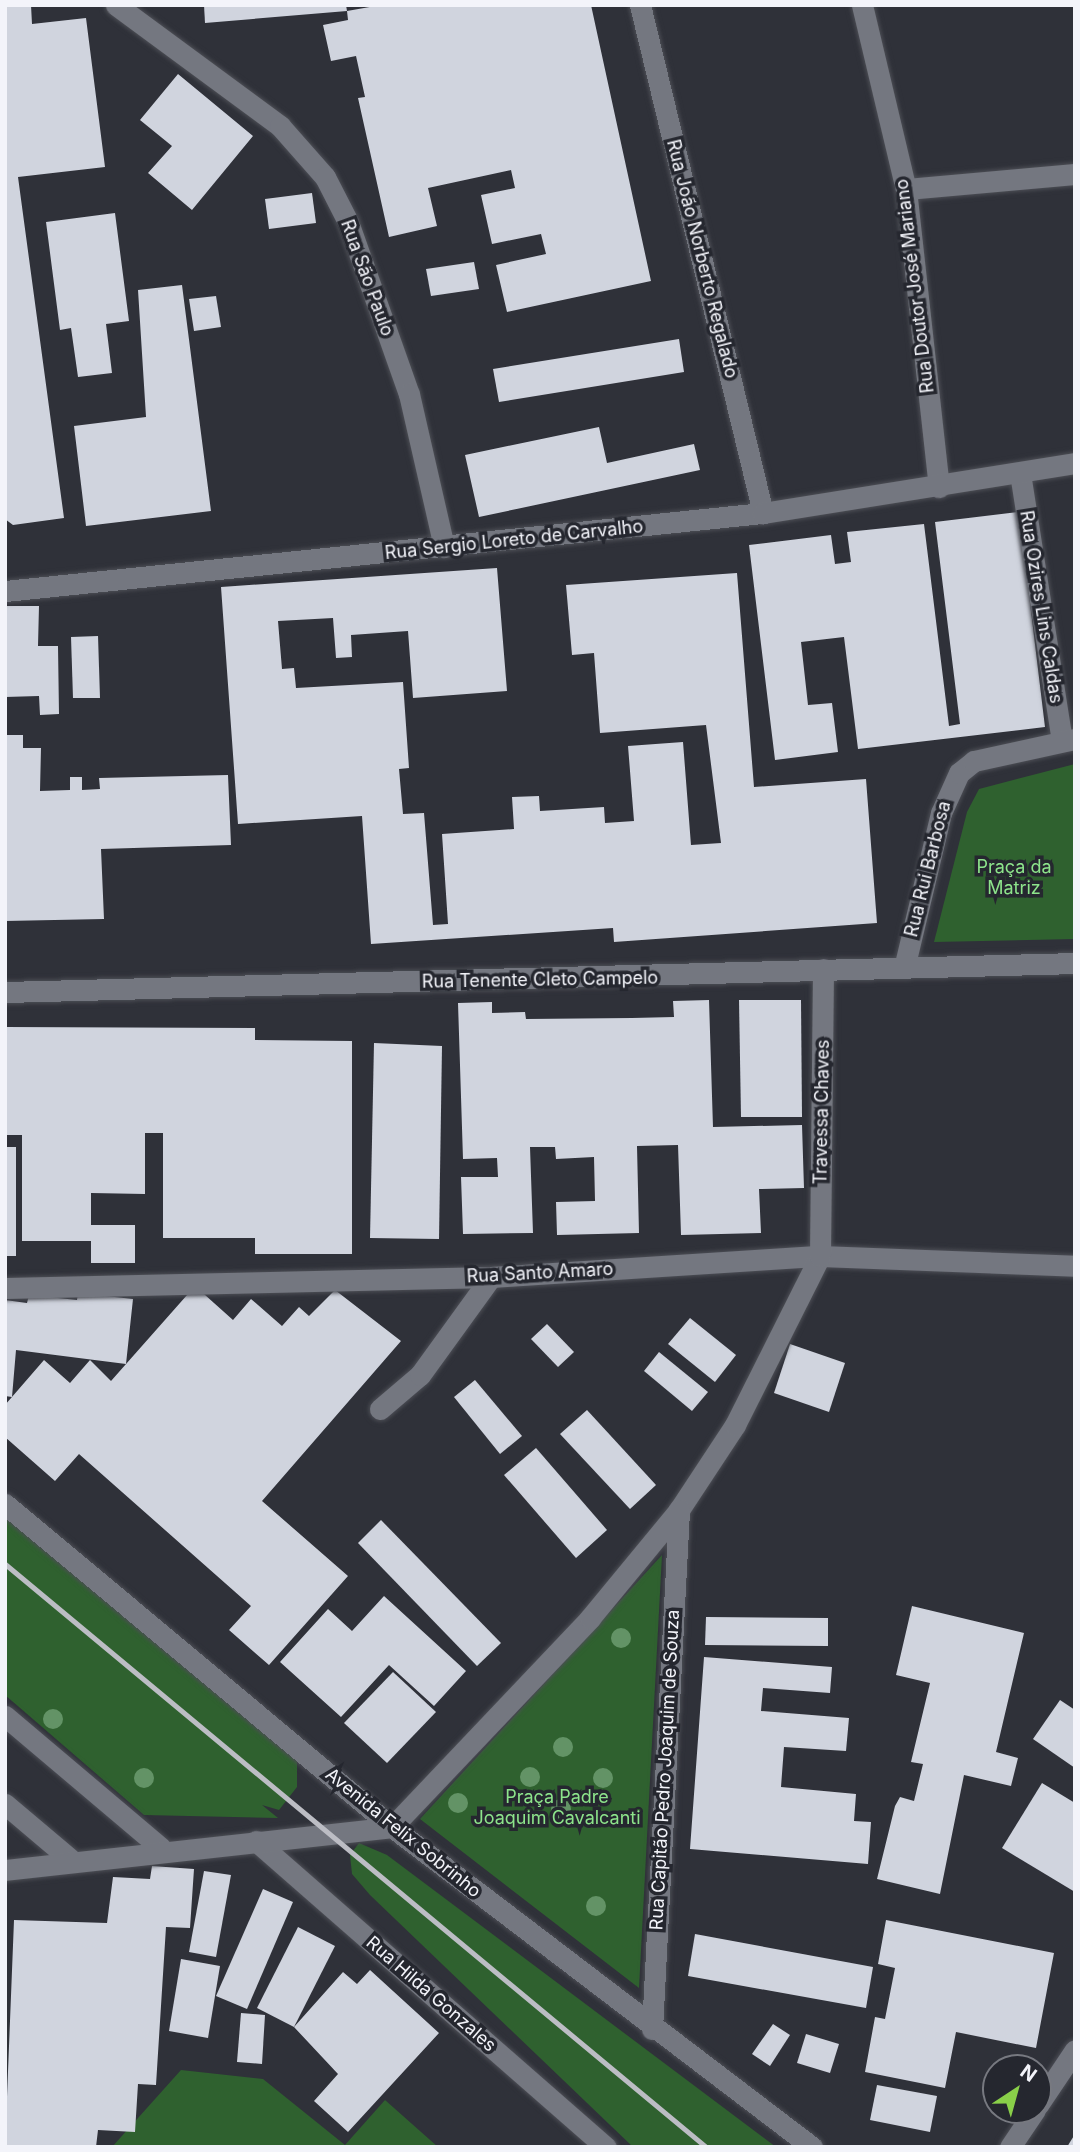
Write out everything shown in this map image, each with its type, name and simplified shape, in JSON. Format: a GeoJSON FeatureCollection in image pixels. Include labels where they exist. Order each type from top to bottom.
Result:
{"type":"FeatureCollection","features":[{"type":"Feature","properties":{"kind":"street","name":"Rua São Paulo"},"geometry":{"type":"LineString","coordinates":[[116,5],[200,63],[305,150],[342,211],[409,394],[444,547]]}},
{"type":"Feature","properties":{"kind":"street","name":"Rua João Norberto Regalado"},"geometry":{"type":"LineString","coordinates":[[640,5],[763,513]]}},
{"type":"Feature","properties":{"kind":"street","name":"Rua Doutor José Mariano"},"geometry":{"type":"LineString","coordinates":[[862,5],[906,189],[939,487]]}},
{"type":"Feature","properties":{"kind":"street"},"geometry":{"type":"LineString","coordinates":[[906,189],[1075,173]]}},
{"type":"Feature","properties":{"kind":"street","name":"Rua Sergio Loreto de Carvalho"},"geometry":{"type":"LineString","coordinates":[[5,591],[763,513],[939,487],[1075,463]]}},
{"type":"Feature","properties":{"kind":"street","name":"Rua Ozires Lins Caldas"},"geometry":{"type":"LineString","coordinates":[[1020,472],[1069,740]]}},
{"type":"Feature","properties":{"kind":"street","name":"Rua Rui Barbosa"},"geometry":{"type":"LineString","coordinates":[[905,964],[941,813],[959,773],[974,761],[1069,740]]}},
{"type":"Feature","properties":{"kind":"street","name":"Rua Tenente Cleto Campelo"},"geometry":{"type":"LineString","coordinates":[[5,992],[823,969],[905,964],[1075,963]]}},
{"type":"Feature","properties":{"kind":"street","name":"Travessa Chaves"},"geometry":{"type":"LineString","coordinates":[[820,1256],[823,969]]}},
{"type":"Feature","properties":{"kind":"street","name":"Rua Santo Amaro"},"geometry":{"type":"LineString","coordinates":[[5,1288],[491,1277],[820,1256],[1075,1266]]}},
{"type":"Feature","properties":{"kind":"street","name":"Rua Capitão Pedro Joaquim de Souza"},"geometry":{"type":"LineString","coordinates":[[392,1827],[590,1618],[680,1510],[735,1425],[820,1256]]}},
{"type":"Feature","properties":{"kind":"street"},"geometry":{"type":"LineString","coordinates":[[380,1409],[420,1375],[491,1277]]}},
{"type":"Feature","properties":{"kind":"street","name":"Avenida Felix Sobrinho"},"geometry":{"type":"LineString","coordinates":[[5,1504],[392,1827],[652,2029],[812,2147]]}},
{"type":"Feature","properties":{"kind":"street","name":"Rua Capitão Pedro Joaquim de Souza"},"geometry":{"type":"LineString","coordinates":[[652,2029],[680,1510]]}},
{"type":"Feature","properties":{"kind":"street"},"geometry":{"type":"LineString","coordinates":[[5,1716],[161,1848]]}},
{"type":"Feature","properties":{"kind":"street"},"geometry":{"type":"LineString","coordinates":[[5,1804],[70,1858]]}},
{"type":"Feature","properties":{"kind":"street"},"geometry":{"type":"LineString","coordinates":[[5,1870],[70,1858],[392,1827]]}},
{"type":"Feature","properties":{"kind":"street","name":"Rua Hilda Gonzales"},"geometry":{"type":"LineString","coordinates":[[256,1841],[606,2147]]}},
{"type":"Feature","properties":{"kind":"street"},"geometry":{"type":"LineString","coordinates":[[1052,2084],[1075,2050]]}},
{"type":"Feature","properties":{"kind":"street"},"geometry":{"type":"LineString","coordinates":[[1010,2147],[1026,2124]]}},
{"type":"Feature","properties":{"kind":"green space","name":"Praça da Matriz"},"geometry":{"type":"Polygon","coordinates":[[[1075,764],[1075,939],[934,942],[967,812],[979,789],[1075,764]]]}},
{"type":"Feature","properties":{"kind":"green space"},"geometry":{"type":"Polygon","coordinates":[[[5,1517],[297,1760],[297,1787],[279,1810],[262,1805],[278,1818],[144,1815],[5,1695],[5,1517]]]}},
{"type":"Feature","properties":{"kind":"green space","name":"Praça Padre Joaquim Cavalcanti"},"geometry":{"type":"Polygon","coordinates":[[[662,1555],[650,1780],[639,1988],[420,1819],[662,1555]]]}},
{"type":"Feature","properties":{"kind":"green space"},"geometry":{"type":"Polygon","coordinates":[[[359,1843],[387,1855],[776,2147],[633,2147],[370,1895],[352,1874],[350,1855],[359,1843]]]}},
{"type":"Feature","properties":{"kind":"green space"},"geometry":{"type":"Polygon","coordinates":[[[181,2070],[263,2079],[345,2145],[385,2100],[438,2147],[112,2147],[181,2070]]]}},
{"type":"Feature","properties":{"kind":"building"},"geometry":{"type":"Polygon","coordinates":[[[5,5],[31,5],[32,24],[86,18],[105,167],[18,177],[64,518],[13,525],[5,519],[5,5]]]}},
{"type":"Feature","properties":{"kind":"building"},"geometry":{"type":"Polygon","coordinates":[[[204,5],[346,5],[347,11],[205,23],[204,5]]]}},
{"type":"Feature","properties":{"kind":"building"},"geometry":{"type":"Polygon","coordinates":[[[381,5],[591,5],[651,281],[507,312],[496,265],[546,254],[541,234],[492,244],[481,195],[515,188],[511,170],[428,188],[437,226],[389,237],[358,98],[365,97],[356,56],[331,61],[323,25],[348,20],[347,11],[381,5]]]}},
{"type":"Feature","properties":{"kind":"building"},"geometry":{"type":"Polygon","coordinates":[[[178,74],[253,136],[192,210],[148,173],[172,146],[140,120],[178,74]]]}},
{"type":"Feature","properties":{"kind":"building"},"geometry":{"type":"Polygon","coordinates":[[[312,193],[316,223],[269,229],[265,199],[312,193]]]}},
{"type":"Feature","properties":{"kind":"building"},"geometry":{"type":"Polygon","coordinates":[[[115,213],[129,321],[106,324],[112,373],[78,377],[71,328],[60,330],[46,222],[115,213]]]}},
{"type":"Feature","properties":{"kind":"building"},"geometry":{"type":"Polygon","coordinates":[[[474,262],[479,289],[431,296],[426,269],[474,262]]]}},
{"type":"Feature","properties":{"kind":"building"},"geometry":{"type":"Polygon","coordinates":[[[182,285],[211,511],[86,526],[74,426],[146,417],[138,290],[182,285]]]}},
{"type":"Feature","properties":{"kind":"building"},"geometry":{"type":"Polygon","coordinates":[[[216,296],[221,327],[194,331],[189,299],[216,296]]]}},
{"type":"Feature","properties":{"kind":"building"},"geometry":{"type":"Polygon","coordinates":[[[679,339],[684,372],[499,402],[493,369],[679,339]]]}},
{"type":"Feature","properties":{"kind":"building"},"geometry":{"type":"Polygon","coordinates":[[[599,427],[607,463],[694,444],[700,470],[479,517],[465,455],[599,427]]]}},
{"type":"Feature","properties":{"kind":"building"},"geometry":{"type":"Polygon","coordinates":[[[1019,512],[1045,727],[858,749],[844,637],[801,642],[808,705],[832,703],[838,752],[775,760],[749,545],[831,535],[835,564],[851,562],[847,532],[924,524],[949,726],[960,724],[935,522],[1019,512]]]}},
{"type":"Feature","properties":{"kind":"building"},"geometry":{"type":"Polygon","coordinates":[[[497,568],[507,691],[413,698],[408,631],[351,635],[352,657],[336,658],[333,618],[278,621],[282,669],[294,668],[296,688],[403,682],[409,768],[399,769],[403,814],[424,813],[433,925],[448,924],[442,834],[514,829],[512,797],[539,796],[540,811],[604,807],[605,823],[634,821],[628,746],[683,742],[691,845],[721,843],[706,725],[600,733],[594,653],[572,655],[566,585],[737,573],[754,787],[866,779],[877,923],[614,942],[613,928],[371,944],[362,816],[238,824],[221,587],[497,568]]]}},
{"type":"Feature","properties":{"kind":"building"},"geometry":{"type":"Polygon","coordinates":[[[5,606],[39,606],[38,646],[58,646],[59,714],[40,715],[39,696],[5,697],[5,606]]]}},
{"type":"Feature","properties":{"kind":"building"},"geometry":{"type":"Polygon","coordinates":[[[98,636],[100,698],[73,698],[71,637],[98,636]]]}},
{"type":"Feature","properties":{"kind":"building"},"geometry":{"type":"Polygon","coordinates":[[[5,735],[23,735],[23,748],[41,748],[40,791],[70,790],[70,777],[82,777],[82,790],[100,789],[99,778],[228,775],[231,845],[101,849],[104,919],[5,921],[5,735]]]}},
{"type":"Feature","properties":{"kind":"building"},"geometry":{"type":"Polygon","coordinates":[[[709,1000],[713,1127],[802,1125],[804,1188],[759,1189],[761,1233],[681,1235],[678,1145],[637,1146],[639,1233],[557,1235],[556,1202],[595,1201],[594,1157],[556,1159],[555,1147],[530,1147],[533,1233],[463,1234],[461,1177],[498,1177],[497,1158],[463,1159],[458,1003],[492,1002],[492,1013],[525,1012],[526,1019],[632,1018],[674,1017],[673,1001],[709,1000]]]}},
{"type":"Feature","properties":{"kind":"building"},"geometry":{"type":"Polygon","coordinates":[[[739,1000],[801,1000],[802,1117],[741,1117],[739,1000]]]}},
{"type":"Feature","properties":{"kind":"building"},"geometry":{"type":"Polygon","coordinates":[[[5,1027],[255,1028],[255,1040],[352,1041],[352,1254],[255,1254],[255,1238],[163,1238],[163,1133],[145,1133],[145,1194],[91,1193],[91,1225],[135,1225],[135,1263],[91,1263],[91,1241],[22,1241],[22,1135],[5,1135],[5,1027]]]}},
{"type":"Feature","properties":{"kind":"building"},"geometry":{"type":"Polygon","coordinates":[[[374,1043],[442,1046],[439,1239],[370,1238],[374,1043]]]}},
{"type":"Feature","properties":{"kind":"building"},"geometry":{"type":"Polygon","coordinates":[[[5,1147],[16,1147],[16,1256],[5,1256],[5,1147]]]}},
{"type":"Feature","properties":{"kind":"building"},"geometry":{"type":"Polygon","coordinates":[[[195,1286],[233,1320],[251,1299],[282,1326],[299,1307],[309,1316],[335,1290],[401,1341],[262,1501],[348,1576],[269,1665],[229,1630],[251,1606],[79,1454],[55,1481],[5,1437],[5,1405],[44,1360],[70,1383],[90,1360],[111,1381],[195,1286]]]}},
{"type":"Feature","properties":{"kind":"building"},"geometry":{"type":"Polygon","coordinates":[[[78,1293],[133,1299],[126,1364],[16,1350],[12,1397],[5,1396],[5,1300],[27,1303],[29,1295],[77,1300],[78,1293]]]}},
{"type":"Feature","properties":{"kind":"building"},"geometry":{"type":"Polygon","coordinates":[[[690,1318],[736,1355],[715,1382],[668,1344],[690,1318]]]}},
{"type":"Feature","properties":{"kind":"building"},"geometry":{"type":"Polygon","coordinates":[[[547,1324],[574,1352],[558,1367],[531,1339],[547,1324]]]}},
{"type":"Feature","properties":{"kind":"building"},"geometry":{"type":"Polygon","coordinates":[[[790,1344],[845,1363],[829,1412],[774,1393],[790,1344]]]}},
{"type":"Feature","properties":{"kind":"building"},"geometry":{"type":"Polygon","coordinates":[[[659,1352],[708,1392],[692,1411],[644,1371],[659,1352]]]}},
{"type":"Feature","properties":{"kind":"building"},"geometry":{"type":"Polygon","coordinates":[[[475,1380],[522,1436],[500,1454],[454,1397],[475,1380]]]}},
{"type":"Feature","properties":{"kind":"building"},"geometry":{"type":"Polygon","coordinates":[[[587,1410],[656,1485],[630,1509],[560,1434],[587,1410]]]}},
{"type":"Feature","properties":{"kind":"building"},"geometry":{"type":"Polygon","coordinates":[[[536,1448],[607,1530],[576,1558],[504,1475],[536,1448]]]}},
{"type":"Feature","properties":{"kind":"building"},"geometry":{"type":"Polygon","coordinates":[[[381,1520],[501,1643],[477,1666],[358,1543],[381,1520]]]}},
{"type":"Feature","properties":{"kind":"building"},"geometry":{"type":"Polygon","coordinates":[[[384,1596],[466,1671],[434,1706],[389,1665],[341,1717],[280,1662],[328,1609],[352,1631],[384,1596]]]}},
{"type":"Feature","properties":{"kind":"building"},"geometry":{"type":"Polygon","coordinates":[[[912,1606],[1024,1633],[996,1752],[1018,1758],[1011,1786],[964,1775],[940,1894],[877,1879],[895,1806],[900,1797],[914,1801],[923,1764],[911,1762],[930,1683],[896,1675],[912,1606]]]}},
{"type":"Feature","properties":{"kind":"building"},"geometry":{"type":"Polygon","coordinates":[[[706,1617],[828,1618],[828,1646],[705,1645],[706,1617]]]}},
{"type":"Feature","properties":{"kind":"building"},"geometry":{"type":"Polygon","coordinates":[[[704,1657],[832,1667],[830,1693],[763,1688],[761,1711],[849,1718],[846,1751],[784,1747],[781,1787],[856,1794],[854,1821],[871,1822],[868,1864],[690,1849],[704,1657]]]}},
{"type":"Feature","properties":{"kind":"building"},"geometry":{"type":"Polygon","coordinates":[[[393,1672],[436,1712],[387,1763],[344,1723],[393,1672]]]}},
{"type":"Feature","properties":{"kind":"building"},"geometry":{"type":"Polygon","coordinates":[[[1060,1700],[1075,1710],[1075,1768],[1033,1739],[1060,1700]]]}},
{"type":"Feature","properties":{"kind":"building"},"geometry":{"type":"Polygon","coordinates":[[[1042,1783],[1075,1803],[1075,1892],[1002,1848],[1042,1783]]]}},
{"type":"Feature","properties":{"kind":"building"},"geometry":{"type":"Polygon","coordinates":[[[152,1866],[194,1869],[190,1928],[166,1927],[156,2085],[138,2084],[135,2132],[98,2130],[96,2147],[5,2147],[14,1920],[107,1923],[113,1877],[150,1879],[152,1866]]]}},
{"type":"Feature","properties":{"kind":"building"},"geometry":{"type":"Polygon","coordinates":[[[204,1871],[231,1875],[216,1957],[189,1952],[204,1871]]]}},
{"type":"Feature","properties":{"kind":"building"},"geometry":{"type":"Polygon","coordinates":[[[263,1889],[293,1902],[247,2009],[216,1996],[263,1889]]]}},
{"type":"Feature","properties":{"kind":"building"},"geometry":{"type":"Polygon","coordinates":[[[886,1920],[1054,1953],[1036,2048],[956,2032],[945,2088],[865,2072],[875,2017],[885,2019],[895,1968],[878,1964],[886,1920]]]}},
{"type":"Feature","properties":{"kind":"building"},"geometry":{"type":"Polygon","coordinates":[[[298,1927],[335,1946],[294,2027],[257,2008],[298,1927]]]}},
{"type":"Feature","properties":{"kind":"building"},"geometry":{"type":"Polygon","coordinates":[[[695,1934],[873,1967],[866,2008],[688,1976],[695,1934]]]}},
{"type":"Feature","properties":{"kind":"building"},"geometry":{"type":"Polygon","coordinates":[[[181,1959],[220,1966],[208,2038],[169,2031],[181,1959]]]}},
{"type":"Feature","properties":{"kind":"building"},"geometry":{"type":"Polygon","coordinates":[[[370,1970],[439,2033],[348,2132],[314,2101],[338,2074],[294,2027],[343,1972],[357,1984],[370,1970]]]}},
{"type":"Feature","properties":{"kind":"building"},"geometry":{"type":"Polygon","coordinates":[[[241,2013],[265,2015],[262,2064],[237,2062],[241,2013]]]}},
{"type":"Feature","properties":{"kind":"building"},"geometry":{"type":"Polygon","coordinates":[[[773,2024],[790,2035],[770,2066],[752,2054],[773,2024]]]}},
{"type":"Feature","properties":{"kind":"building"},"geometry":{"type":"Polygon","coordinates":[[[806,2034],[839,2044],[830,2073],[797,2063],[806,2034]]]}},
{"type":"Feature","properties":{"kind":"building"},"geometry":{"type":"Polygon","coordinates":[[[877,2085],[937,2096],[930,2132],[870,2120],[877,2085]]]}},
{"type":"Feature","properties":{"kind":"building"},"geometry":{"type":"Polygon","coordinates":[[[1075,2134],[1075,2147],[1067,2147],[1075,2134]]]}},
{"type":"Feature","properties":{"kind":"railway"},"geometry":{"type":"LineString","coordinates":[[5,1564],[706,2147]]}}]}
